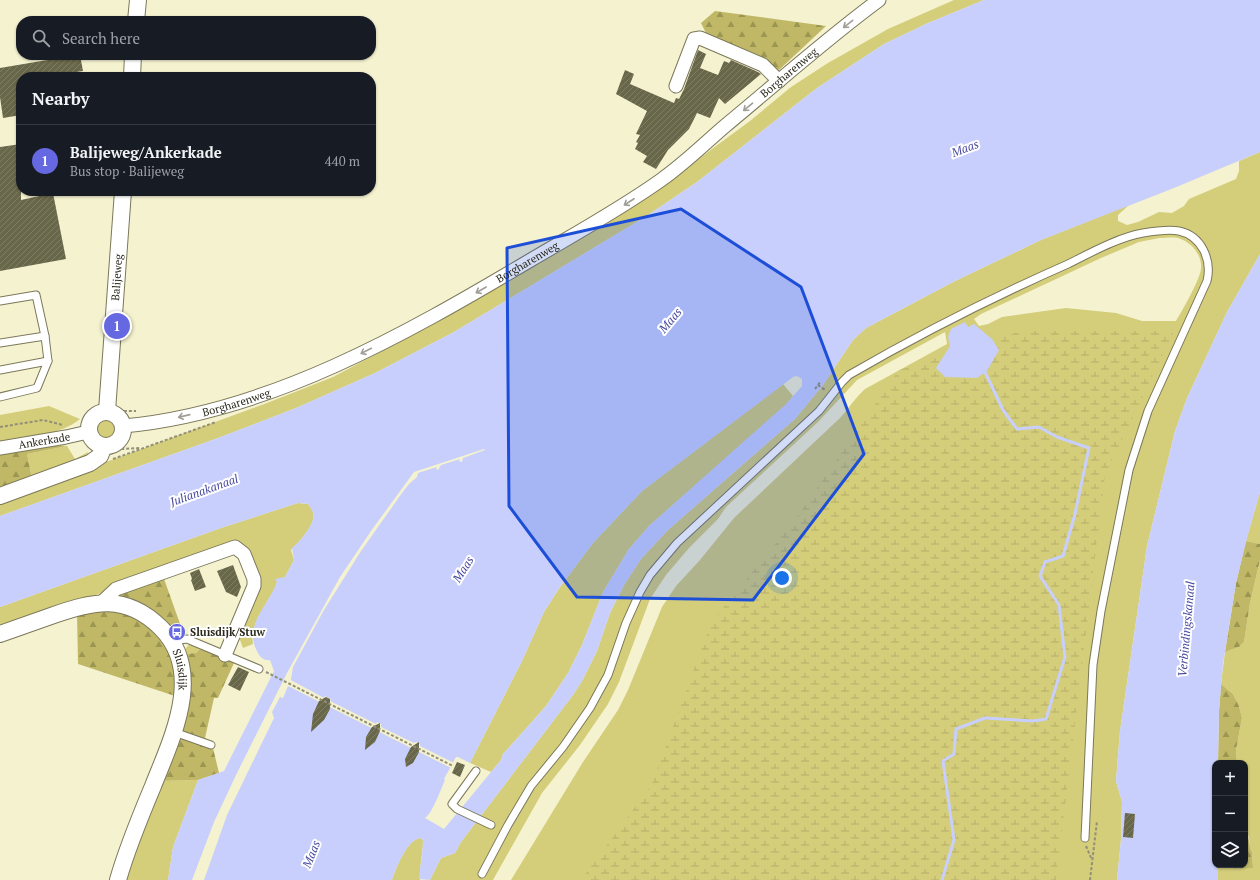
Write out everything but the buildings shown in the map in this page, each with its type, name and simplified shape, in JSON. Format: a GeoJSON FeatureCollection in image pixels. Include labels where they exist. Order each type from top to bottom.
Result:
{"type":"FeatureCollection","features":[{"type":"Feature","properties":{"kind":"street"},"geometry":{"type":"LineString","coordinates":[[136,16],[138,0]]}},
{"type":"Feature","properties":{"kind":"street","name":"Borgharenweg"},"geometry":{"type":"LineString","coordinates":[[115,417],[154,423],[226,405],[292,384],[353,358],[443,311],[628,203],[661,180],[779,81],[879,0]]}},
{"type":"Feature","properties":{"kind":"street"},"geometry":{"type":"LineString","coordinates":[[676,86],[694,39],[700,38],[763,65],[779,81]]}},
{"type":"Feature","properties":{"kind":"street"},"geometry":{"type":"LineString","coordinates":[[132,72],[133,60]]}},
{"type":"Feature","properties":{"kind":"street","name":"Balijeweg"},"geometry":{"type":"LineString","coordinates":[[115,417],[123,196]]}},
{"type":"Feature","properties":{"kind":"street"},"geometry":{"type":"LineString","coordinates":[[0,496],[90,463],[110,450],[121,437],[115,417],[100,412],[92,417],[88,425],[88,432],[97,444],[110,450]]}},
{"type":"Feature","properties":{"kind":"street","name":"Ankerkade"},"geometry":{"type":"LineString","coordinates":[[0,448],[88,432]]}},
{"type":"Feature","properties":{"kind":"street"},"geometry":{"type":"LineString","coordinates":[[101,603],[116,589],[235,547],[244,554],[254,579],[254,586],[225,655]]}},
{"type":"Feature","properties":{"kind":"street","name":"Sluisdijk"},"geometry":{"type":"LineString","coordinates":[[0,634],[77,607],[101,603],[118,604],[143,613],[172,641],[182,668],[183,685],[181,703],[174,732],[136,827],[118,880]]}},
{"type":"Feature","properties":{"kind":"lane"},"geometry":{"type":"LineString","coordinates":[[482,874],[531,786],[555,757],[590,708],[608,675],[626,623],[640,592],[650,576],[677,543],[819,411],[846,379],[900,346],[955,316],[1126,238],[1142,233],[1162,230],[1180,232],[1192,237],[1202,246],[1208,259],[1209,272],[1207,281],[1148,411],[1129,470],[1101,611],[1093,665],[1085,838]]}},
{"type":"Feature","properties":{"kind":"lane"},"geometry":{"type":"LineString","coordinates":[[0,301],[36,296],[45,336],[48,361],[37,388],[0,397]]}},
{"type":"Feature","properties":{"kind":"lane"},"geometry":{"type":"LineString","coordinates":[[0,343],[45,336]]}},
{"type":"Feature","properties":{"kind":"lane"},"geometry":{"type":"LineString","coordinates":[[0,370],[48,361]]}},
{"type":"Feature","properties":{"kind":"lane"},"geometry":{"type":"LineString","coordinates":[[172,641],[187,639],[259,669]]}},
{"type":"Feature","properties":{"kind":"lane"},"geometry":{"type":"LineString","coordinates":[[174,732],[211,745]]}},
{"type":"Feature","properties":{"kind":"lane"},"geometry":{"type":"LineString","coordinates":[[476,771],[452,804],[457,809],[491,825]]}},
{"type":"Feature","properties":{"kind":"path"},"geometry":{"type":"LineString","coordinates":[[815,389],[821,381]]}},
{"type":"Feature","properties":{"kind":"path"},"geometry":{"type":"LineString","coordinates":[[818,385],[823,388]]}},
{"type":"Feature","properties":{"kind":"path"},"geometry":{"type":"LineString","coordinates":[[115,417],[123,411],[140,412]]}},
{"type":"Feature","properties":{"kind":"path"},"geometry":{"type":"LineString","coordinates":[[0,427],[43,420],[65,426]]}},
{"type":"Feature","properties":{"kind":"path"},"geometry":{"type":"LineString","coordinates":[[110,450],[141,448],[220,420]]}},
{"type":"Feature","properties":{"kind":"path"},"geometry":{"type":"LineString","coordinates":[[110,450],[141,448]]}},
{"type":"Feature","properties":{"kind":"path"},"geometry":{"type":"LineString","coordinates":[[267,672],[453,766]]}},
{"type":"Feature","properties":{"kind":"path"},"geometry":{"type":"LineString","coordinates":[[1090,880],[1097,821]]}},
{"type":"Feature","properties":{"kind":"path"},"geometry":{"type":"LineString","coordinates":[[1085,838],[1086,847],[1092,861]]}},
{"type":"Feature","properties":{"kind":"highlighted area"},"geometry":{"type":"Polygon","coordinates":[[[681,209],[801,287],[864,454],[753,600],[577,597],[509,506],[507,248],[681,209]]]}},
{"type":"Feature","properties":{"kind":"green space"},"geometry":{"type":"Polygon","coordinates":[[[954,0],[984,0],[928,23],[884,44],[817,88],[697,182],[645,217],[454,332],[375,373],[296,408],[218,438],[0,516],[0,501],[267,403],[333,377],[418,332],[598,229],[655,193],[667,182],[750,121],[791,87],[828,63],[888,29],[954,0]]]}},
{"type":"Feature","properties":{"kind":"green space"},"geometry":{"type":"Polygon","coordinates":[[[715,11],[826,26],[779,70],[709,39],[701,23],[715,11]]]}},
{"type":"Feature","properties":{"kind":"green space"},"geometry":{"type":"Polygon","coordinates":[[[1260,152],[1260,254],[1227,312],[1187,398],[1175,431],[1147,546],[1120,731],[1116,781],[1122,802],[1121,839],[1117,880],[511,880],[583,762],[618,710],[628,690],[662,607],[676,586],[700,560],[734,518],[840,418],[865,389],[947,344],[945,332],[857,380],[818,422],[726,507],[718,519],[689,548],[666,575],[650,599],[619,682],[608,704],[580,745],[542,793],[493,880],[430,880],[441,858],[455,853],[461,842],[573,695],[597,651],[610,613],[624,585],[641,559],[668,530],[795,419],[823,385],[853,340],[866,328],[955,281],[1041,240],[1129,205],[1118,215],[1118,221],[1127,225],[1138,222],[1159,212],[1172,213],[1184,206],[1189,199],[1236,179],[1239,171],[1239,161],[1260,152]],[[1159,238],[1139,242],[1101,258],[981,314],[974,319],[979,326],[988,324],[1002,317],[1066,308],[1116,313],[1142,321],[1176,321],[1198,279],[1201,268],[1200,258],[1195,249],[1183,240],[1178,238],[1159,238]]]}},
{"type":"Feature","properties":{"kind":"green space"},"geometry":{"type":"Polygon","coordinates":[[[1021,331],[1174,331],[1105,475],[1056,880],[581,880],[652,784],[711,623],[797,517],[899,370],[1021,331]]]}},
{"type":"Feature","properties":{"kind":"green space"},"geometry":{"type":"Polygon","coordinates":[[[783,384],[793,396],[786,405],[649,526],[629,549],[603,592],[582,645],[568,673],[546,706],[503,754],[501,760],[491,772],[470,763],[522,661],[544,612],[560,587],[593,543],[642,491],[783,384]]]}},
{"type":"Feature","properties":{"kind":"green space"},"geometry":{"type":"Polygon","coordinates":[[[49,406],[80,419],[72,425],[52,432],[0,442],[0,415],[49,406]]]}},
{"type":"Feature","properties":{"kind":"green space"},"geometry":{"type":"Polygon","coordinates":[[[105,416],[113,420],[117,428],[113,436],[105,440],[97,436],[93,428],[97,420],[105,416]]]}},
{"type":"Feature","properties":{"kind":"green space"},"geometry":{"type":"Polygon","coordinates":[[[56,445],[67,446],[27,454],[32,478],[0,490],[0,454],[56,445]]]}},
{"type":"Feature","properties":{"kind":"green space"},"geometry":{"type":"Polygon","coordinates":[[[67,446],[75,459],[88,452],[87,456],[32,478],[27,454],[67,446]]]}},
{"type":"Feature","properties":{"kind":"green space"},"geometry":{"type":"Polygon","coordinates":[[[1260,492],[1260,544],[1246,541],[1260,492]]]}},
{"type":"Feature","properties":{"kind":"green space"},"geometry":{"type":"Polygon","coordinates":[[[298,503],[308,504],[313,515],[312,523],[291,550],[294,560],[285,577],[277,582],[258,617],[252,633],[253,644],[243,648],[240,640],[240,628],[259,578],[239,542],[90,597],[0,628],[0,607],[221,528],[298,503]]]}},
{"type":"Feature","properties":{"kind":"green space"},"geometry":{"type":"Polygon","coordinates":[[[1246,541],[1260,544],[1260,560],[1250,603],[1244,642],[1239,647],[1225,652],[1236,583],[1246,541]]]}},
{"type":"Feature","properties":{"kind":"green space"},"geometry":{"type":"Polygon","coordinates":[[[1260,560],[1260,880],[1218,880],[1218,868],[1233,869],[1253,867],[1252,852],[1248,836],[1248,760],[1237,760],[1236,750],[1242,718],[1239,706],[1233,694],[1221,684],[1225,652],[1239,647],[1244,642],[1250,603],[1260,560]]]}},
{"type":"Feature","properties":{"kind":"green space"},"geometry":{"type":"Polygon","coordinates":[[[163,576],[184,635],[116,597],[116,593],[163,576]]]}},
{"type":"Feature","properties":{"kind":"green space"},"geometry":{"type":"Polygon","coordinates":[[[93,609],[128,613],[151,627],[166,645],[176,670],[175,696],[78,664],[77,612],[93,609]]]}},
{"type":"Feature","properties":{"kind":"green space"},"geometry":{"type":"Polygon","coordinates":[[[190,644],[201,648],[196,653],[185,654],[186,648],[190,644]]]}},
{"type":"Feature","properties":{"kind":"green space"},"geometry":{"type":"Polygon","coordinates":[[[201,648],[234,663],[218,698],[214,698],[205,738],[212,742],[211,747],[213,748],[219,773],[198,780],[160,781],[185,654],[196,653],[201,648]]]}},
{"type":"Feature","properties":{"kind":"green space"},"geometry":{"type":"Polygon","coordinates":[[[1221,684],[1233,694],[1239,706],[1242,718],[1236,750],[1237,760],[1218,760],[1221,684]]]}},
{"type":"Feature","properties":{"kind":"green space"},"geometry":{"type":"Polygon","coordinates":[[[198,780],[173,847],[168,880],[124,880],[160,781],[198,780]]]}},
{"type":"Feature","properties":{"kind":"green space"},"geometry":{"type":"Polygon","coordinates":[[[1248,836],[1252,852],[1253,868],[1233,869],[1248,868],[1248,836]]]}},
{"type":"Feature","properties":{"kind":"green space"},"geometry":{"type":"Polygon","coordinates":[[[420,838],[423,840],[420,880],[392,880],[406,849],[415,840],[420,838]]]}},
{"type":"Feature","properties":{"kind":"water"},"geometry":{"type":"Polygon","coordinates":[[[984,0],[1260,0],[1260,152],[1174,188],[1041,240],[955,281],[866,328],[853,340],[823,385],[795,419],[668,530],[641,559],[624,585],[610,613],[597,651],[573,695],[461,842],[455,853],[441,858],[430,880],[419,879],[423,850],[423,840],[420,838],[415,840],[406,849],[392,880],[204,880],[227,815],[274,718],[272,712],[280,697],[283,698],[291,679],[293,667],[324,610],[361,551],[402,493],[417,477],[418,473],[437,467],[436,469],[438,470],[441,465],[460,459],[459,461],[462,462],[463,458],[485,450],[484,449],[414,472],[340,577],[287,673],[214,822],[192,880],[168,880],[173,847],[198,780],[224,771],[274,671],[270,660],[264,659],[258,653],[254,643],[253,634],[255,625],[277,582],[275,579],[285,577],[294,560],[292,548],[301,539],[310,526],[313,517],[312,511],[308,504],[298,503],[221,528],[0,607],[0,516],[218,438],[296,408],[375,373],[454,332],[645,217],[697,182],[817,88],[884,44],[928,23],[984,0]],[[797,376],[793,377],[642,491],[593,543],[560,587],[544,612],[522,661],[470,763],[456,757],[444,779],[445,780],[433,807],[428,816],[425,818],[444,829],[501,760],[503,754],[546,706],[568,673],[582,645],[603,592],[629,549],[649,526],[786,404],[802,386],[802,379],[797,376]]]}},
{"type":"Feature","properties":{"kind":"water","name":"Verbindingskanaal"},"geometry":{"type":"Polygon","coordinates":[[[1260,254],[1260,492],[1236,583],[1223,664],[1219,711],[1218,760],[1212,760],[1212,868],[1218,868],[1218,880],[1117,880],[1121,839],[1122,802],[1116,781],[1120,731],[1147,546],[1175,431],[1187,398],[1227,312],[1260,254]]]}},
{"type":"Feature","properties":{"kind":"water"},"geometry":{"type":"Polygon","coordinates":[[[965,322],[968,327],[974,324],[992,339],[999,350],[987,371],[977,378],[945,377],[936,368],[950,346],[948,337],[951,329],[965,322]]]}},
{"type":"Feature","properties":{"kind":"pier"},"geometry":{"type":"Polygon","coordinates":[[[289,679],[324,698],[325,696],[331,699],[330,701],[376,724],[377,722],[381,724],[381,727],[414,743],[416,742],[420,744],[420,746],[454,763],[451,768],[286,685],[289,679]]]}},
{"type":"Feature","properties":{"kind":"waterway"},"geometry":{"type":"LineString","coordinates":[[942,880],[954,840],[943,761],[954,754],[956,729],[985,718],[1033,721],[1046,719],[1065,657],[1059,605],[1040,576],[1045,562],[1063,556],[1075,514],[1089,448],[1057,437],[1039,427],[1017,429],[1003,410],[985,372]]}},
{"type":"Feature","properties":{"kind":"place","name":"Balijeweg/Ankerkade"},"geometry":{"type":"Point","coordinates":[117,326]}},
{"type":"Feature","properties":{"kind":"place","name":"Sluisdijk/Stuw"},"geometry":{"type":"Point","coordinates":[177,632]}},
{"type":"Feature","properties":{"kind":"water label","name":"Maas"},"geometry":{"type":"Point","coordinates":[965,148]}},
{"type":"Feature","properties":{"kind":"water label","name":"Maas"},"geometry":{"type":"Point","coordinates":[670,320]}},
{"type":"Feature","properties":{"kind":"water label","name":"Julianakanaal"},"geometry":{"type":"Point","coordinates":[204,490]}},
{"type":"Feature","properties":{"kind":"water label","name":"Maas"},"geometry":{"type":"Point","coordinates":[463,569]}},
{"type":"Feature","properties":{"kind":"water label","name":"Maas"},"geometry":{"type":"Point","coordinates":[311,854]}}]}
